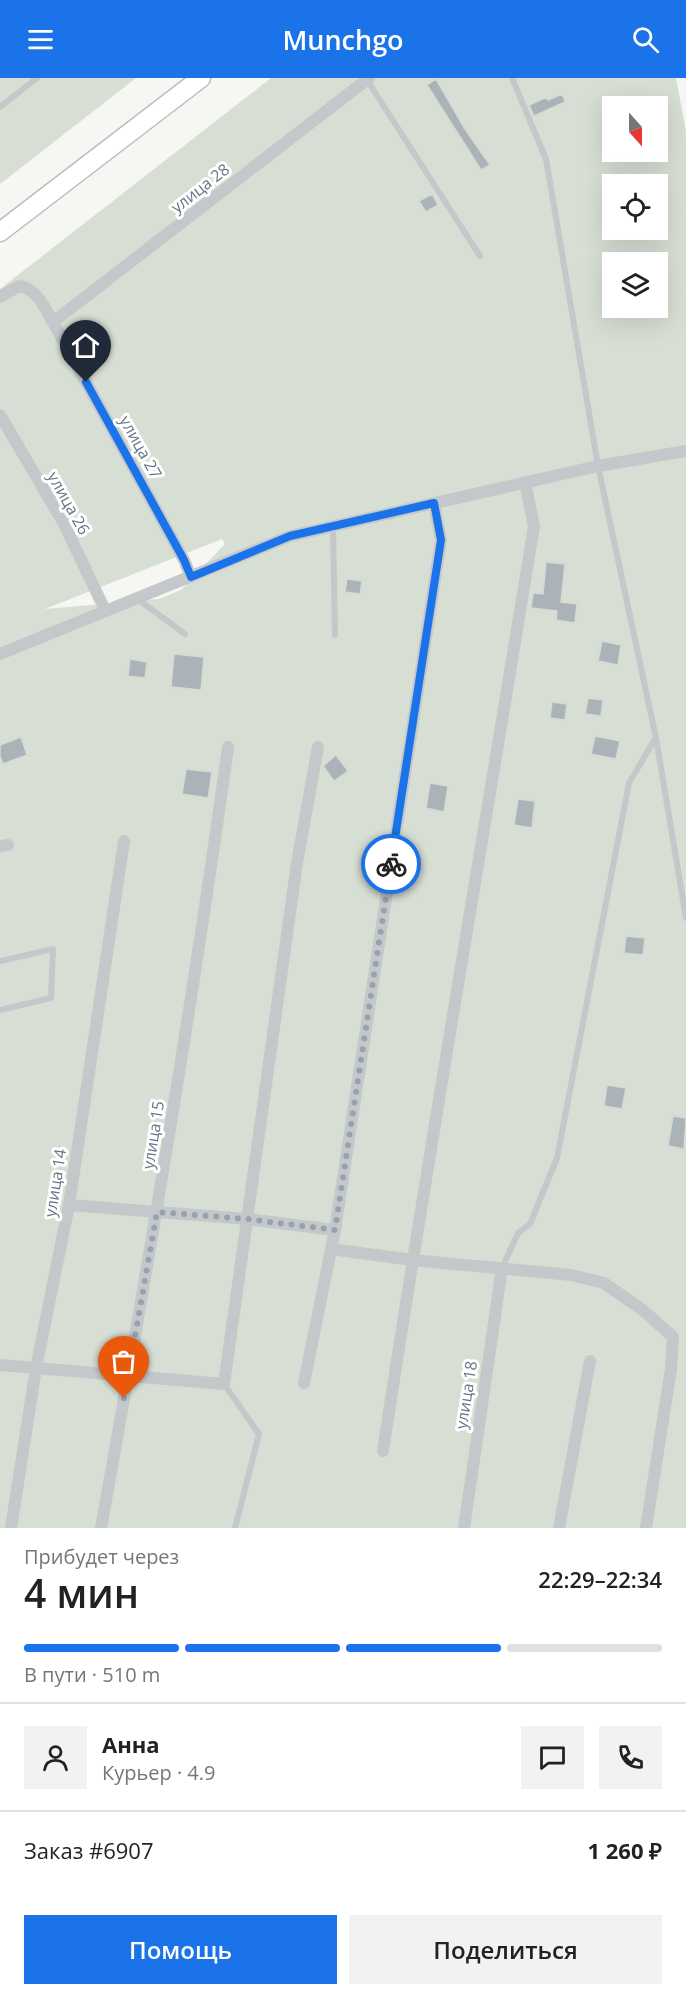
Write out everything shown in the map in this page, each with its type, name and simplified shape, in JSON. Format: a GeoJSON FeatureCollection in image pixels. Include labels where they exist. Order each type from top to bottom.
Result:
{"type":"FeatureCollection","features":[{"type":"Feature","properties":{"kind":"main road"},"geometry":{"type":"LineString","coordinates":[[0,232],[201,78]]}},
{"type":"Feature","properties":{"kind":"street","name":"улица 28"},"geometry":{"type":"LineString","coordinates":[[53,322],[368,79]]}},
{"type":"Feature","properties":{"kind":"street","name":"улица 27"},"geometry":{"type":"LineString","coordinates":[[0,297],[14,287],[30,289],[53,322],[184,560],[191,577]]}},
{"type":"Feature","properties":{"kind":"street","name":"улица 26"},"geometry":{"type":"LineString","coordinates":[[0,415],[63,522],[105,610]]}},
{"type":"Feature","properties":{"kind":"street"},"geometry":{"type":"LineString","coordinates":[[0,654],[290,536],[598,466],[686,451]]}},
{"type":"Feature","properties":{"kind":"street"},"geometry":{"type":"LineString","coordinates":[[383,1451],[412,1260],[534,525],[525,482]]}},
{"type":"Feature","properties":{"kind":"street"},"geometry":{"type":"LineString","coordinates":[[304,1383],[335,1230],[441,540],[434,503]]}},
{"type":"Feature","properties":{"kind":"street","name":"улица 15"},"geometry":{"type":"LineString","coordinates":[[101,1528],[157,1212],[210,877],[228,747]]}},
{"type":"Feature","properties":{"kind":"street"},"geometry":{"type":"LineString","coordinates":[[0,1365],[224,1384],[297,863],[318,747]]}},
{"type":"Feature","properties":{"kind":"street","name":"улица 14"},"geometry":{"type":"LineString","coordinates":[[11,1528],[36,1368],[69,1205],[124,842]]}},
{"type":"Feature","properties":{"kind":"street"},"geometry":{"type":"LineString","coordinates":[[69,1205],[247,1219],[335,1230]]}},
{"type":"Feature","properties":{"kind":"street"},"geometry":{"type":"LineString","coordinates":[[331,1249],[412,1260],[571,1275],[604,1283],[644,1311],[673,1337],[671,1369],[646,1528]]}},
{"type":"Feature","properties":{"kind":"street","name":"улица 18"},"geometry":{"type":"LineString","coordinates":[[464,1528],[502,1268]]}},
{"type":"Feature","properties":{"kind":"street"},"geometry":{"type":"LineString","coordinates":[[559,1528],[590,1361]]}},
{"type":"Feature","properties":{"kind":"lane"},"geometry":{"type":"LineString","coordinates":[[0,106],[37,78]]}},
{"type":"Feature","properties":{"kind":"lane"},"geometry":{"type":"LineString","coordinates":[[512,78],[546,159],[598,466],[656,738],[686,918]]}},
{"type":"Feature","properties":{"kind":"lane","name":"улица 28"},"geometry":{"type":"LineString","coordinates":[[368,79],[480,256]]}},
{"type":"Feature","properties":{"kind":"lane"},"geometry":{"type":"LineString","coordinates":[[333,526],[335,635]]}},
{"type":"Feature","properties":{"kind":"lane"},"geometry":{"type":"LineString","coordinates":[[135,598],[185,634]]}},
{"type":"Feature","properties":{"kind":"lane"},"geometry":{"type":"LineString","coordinates":[[502,1268],[518,1233],[530,1224],[557,1158],[629,783],[656,738]]}},
{"type":"Feature","properties":{"kind":"lane"},"geometry":{"type":"LineString","coordinates":[[0,961],[53,949],[51,999],[0,1010]]}},
{"type":"Feature","properties":{"kind":"lane"},"geometry":{"type":"LineString","coordinates":[[224,1384],[260,1434],[235,1528]]}},
{"type":"Feature","properties":{"kind":"shaded area"},"geometry":{"type":"Polygon","coordinates":[[[0,78],[136,78],[0,184],[0,78]]]}},
{"type":"Feature","properties":{"kind":"shaded area"},"geometry":{"type":"Polygon","coordinates":[[[271,78],[676,78],[686,132],[686,1528],[0,1528],[0,289],[271,78]],[[222,539],[45,609],[159,599],[181,590],[225,544],[222,539]]]}},
{"type":"Feature","properties":{"kind":"building"},"geometry":{"type":"Polygon","coordinates":[[[436,79],[465,129],[490,165],[481,170],[427,85],[436,79]]]}},
{"type":"Feature","properties":{"kind":"building"},"geometry":{"type":"Polygon","coordinates":[[[562,94],[565,102],[534,116],[529,105],[547,97],[548,100],[562,94]]]}},
{"type":"Feature","properties":{"kind":"building"},"geometry":{"type":"Polygon","coordinates":[[[432,194],[438,205],[426,212],[419,201],[432,194]]]}},
{"type":"Feature","properties":{"kind":"building"},"geometry":{"type":"Polygon","coordinates":[[[546,562],[565,564],[561,602],[577,604],[575,623],[556,620],[557,611],[531,608],[533,593],[543,594],[546,562]]]}},
{"type":"Feature","properties":{"kind":"building"},"geometry":{"type":"Polygon","coordinates":[[[347,579],[362,581],[360,594],[345,592],[347,579]]]}},
{"type":"Feature","properties":{"kind":"building"},"geometry":{"type":"Polygon","coordinates":[[[602,641],[621,645],[618,665],[598,661],[602,641]]]}},
{"type":"Feature","properties":{"kind":"building"},"geometry":{"type":"Polygon","coordinates":[[[174,654],[204,657],[201,690],[171,687],[174,654]]]}},
{"type":"Feature","properties":{"kind":"building"},"geometry":{"type":"Polygon","coordinates":[[[130,659],[147,662],[145,678],[128,676],[130,659]]]}},
{"type":"Feature","properties":{"kind":"building"},"geometry":{"type":"Polygon","coordinates":[[[588,698],[603,700],[601,716],[585,714],[588,698]]]}},
{"type":"Feature","properties":{"kind":"building"},"geometry":{"type":"Polygon","coordinates":[[[552,702],[567,704],[565,720],[550,718],[552,702]]]}},
{"type":"Feature","properties":{"kind":"building"},"geometry":{"type":"Polygon","coordinates":[[[595,736],[620,741],[616,759],[591,754],[595,736]]]}},
{"type":"Feature","properties":{"kind":"building"},"geometry":{"type":"Polygon","coordinates":[[[21,737],[27,755],[3,764],[0,745],[21,737]]]}},
{"type":"Feature","properties":{"kind":"building"},"geometry":{"type":"Polygon","coordinates":[[[336,755],[348,771],[334,781],[323,766],[336,755]]]}},
{"type":"Feature","properties":{"kind":"building"},"geometry":{"type":"Polygon","coordinates":[[[186,769],[212,772],[208,798],[182,794],[186,769]]]}},
{"type":"Feature","properties":{"kind":"building"},"geometry":{"type":"Polygon","coordinates":[[[430,783],[448,786],[444,812],[426,808],[430,783]]]}},
{"type":"Feature","properties":{"kind":"building"},"geometry":{"type":"Polygon","coordinates":[[[518,799],[535,801],[532,828],[514,825],[518,799]]]}},
{"type":"Feature","properties":{"kind":"building"},"geometry":{"type":"Polygon","coordinates":[[[626,936],[645,938],[643,955],[624,953],[626,936]]]}},
{"type":"Feature","properties":{"kind":"building"},"geometry":{"type":"Polygon","coordinates":[[[607,1085],[626,1088],[622,1109],[604,1106],[607,1085]]]}},
{"type":"Feature","properties":{"kind":"building"},"geometry":{"type":"Polygon","coordinates":[[[673,1116],[686,1118],[684,1149],[668,1146],[673,1116]]]}},
{"type":"Feature","properties":{"kind":"way so far"},"geometry":{"type":"LineString","coordinates":[[124,1398],[157,1212],[247,1219],[335,1230],[391,864]]}},
{"type":"Feature","properties":{"kind":"route"},"geometry":{"type":"LineString","coordinates":[[86,382],[184,560],[191,577],[290,536],[434,503],[441,540],[391,864]]}}]}
